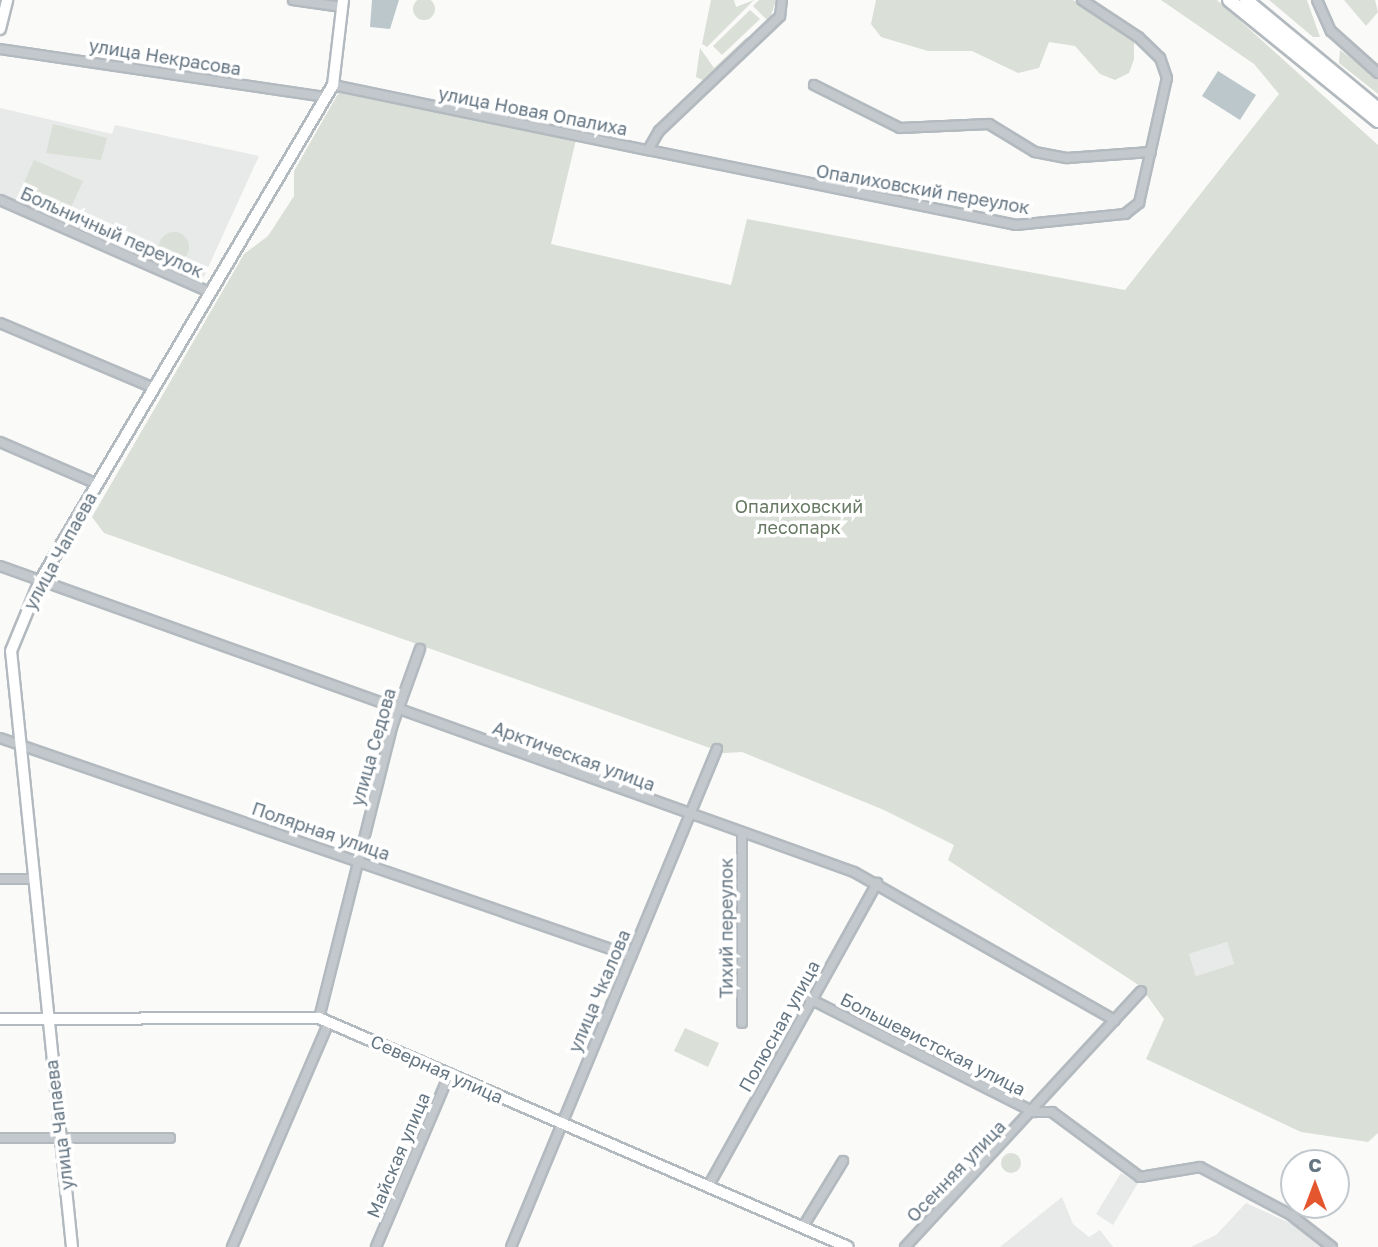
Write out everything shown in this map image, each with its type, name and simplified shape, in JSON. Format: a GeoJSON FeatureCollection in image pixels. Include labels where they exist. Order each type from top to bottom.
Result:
{"type":"FeatureCollection","features":[{"type":"Feature","properties":{"kind":"main road"},"geometry":{"type":"LineString","coordinates":[[1229,0],[1378,121]]}},
{"type":"Feature","properties":{"kind":"main road"},"geometry":{"type":"LineString","coordinates":[[1246,0],[1378,109]]}},
{"type":"Feature","properties":{"kind":"street"},"geometry":{"type":"LineString","coordinates":[[0,29],[6,0]]}},
{"type":"Feature","properties":{"kind":"street"},"geometry":{"type":"LineString","coordinates":[[293,0],[342,4]]}},
{"type":"Feature","properties":{"kind":"street","name":"улица Новая Опалиха"},"geometry":{"type":"LineString","coordinates":[[333,85],[648,150],[659,131],[780,16],[782,0]]}},
{"type":"Feature","properties":{"kind":"street","name":"Опалиховский переулок"},"geometry":{"type":"LineString","coordinates":[[648,150],[1026,226],[1133,211],[1151,152],[1165,69],[1123,25],[1082,0]]}},
{"type":"Feature","properties":{"kind":"street"},"geometry":{"type":"LineString","coordinates":[[1317,0],[1331,32],[1378,74]]}},
{"type":"Feature","properties":{"kind":"street","name":"улица Чапаева"},"geometry":{"type":"LineString","coordinates":[[72,1247],[18,744],[11,651],[40,581],[333,85],[342,4]]}},
{"type":"Feature","properties":{"kind":"street","name":"улица Некрасова"},"geometry":{"type":"LineString","coordinates":[[0,48],[325,97]]}},
{"type":"Feature","properties":{"kind":"street"},"geometry":{"type":"LineString","coordinates":[[814,85],[900,128],[989,124],[1049,156],[1151,152]]}},
{"type":"Feature","properties":{"kind":"street","name":"Больничный переулок"},"geometry":{"type":"LineString","coordinates":[[0,200],[210,292]]}},
{"type":"Feature","properties":{"kind":"street"},"geometry":{"type":"LineString","coordinates":[[0,323],[154,388]]}},
{"type":"Feature","properties":{"kind":"street"},"geometry":{"type":"LineString","coordinates":[[0,442],[97,484]]}},
{"type":"Feature","properties":{"kind":"street","name":"Арктическая улица"},"geometry":{"type":"LineString","coordinates":[[0,566],[877,883],[1115,1020]]}},
{"type":"Feature","properties":{"kind":"street","name":"улица Седова"},"geometry":{"type":"LineString","coordinates":[[232,1247],[324,1020],[359,860],[398,709],[420,649]]}},
{"type":"Feature","properties":{"kind":"street","name":"Полярная улица"},"geometry":{"type":"LineString","coordinates":[[0,738],[631,956]]}},
{"type":"Feature","properties":{"kind":"street","name":"улица Чкалова"},"geometry":{"type":"LineString","coordinates":[[512,1247],[559,1123],[695,817],[717,749]]}},
{"type":"Feature","properties":{"kind":"street","name":"Тихий переулок"},"geometry":{"type":"LineString","coordinates":[[742,833],[742,1023]]}},
{"type":"Feature","properties":{"kind":"street"},"geometry":{"type":"LineString","coordinates":[[0,879],[33,879]]}},
{"type":"Feature","properties":{"kind":"street","name":"Полюсная улица"},"geometry":{"type":"LineString","coordinates":[[709,1185],[810,999],[877,883]]}},
{"type":"Feature","properties":{"kind":"street","name":"Осенняя улица"},"geometry":{"type":"LineString","coordinates":[[905,1247],[1034,1112],[1141,991]]}},
{"type":"Feature","properties":{"kind":"street","name":"Большевистская улица"},"geometry":{"type":"LineString","coordinates":[[810,999],[1034,1112],[1052,1112],[1140,1177],[1206,1169],[1291,1215],[1332,1247]]}},
{"type":"Feature","properties":{"kind":"street","name":"Северная улица"},"geometry":{"type":"LineString","coordinates":[[0,1019],[324,1020],[559,1123],[804,1225],[848,1247]]}},
{"type":"Feature","properties":{"kind":"street","name":"Майская улица"},"geometry":{"type":"LineString","coordinates":[[376,1247],[449,1075]]}},
{"type":"Feature","properties":{"kind":"street"},"geometry":{"type":"LineString","coordinates":[[0,1138],[170,1138]]}},
{"type":"Feature","properties":{"kind":"street"},"geometry":{"type":"LineString","coordinates":[[804,1225],[843,1161]]}},
{"type":"Feature","properties":{"kind":"shaded area"},"geometry":{"type":"Polygon","coordinates":[[[372,0],[399,0],[390,29],[370,27],[372,0]]]}},
{"type":"Feature","properties":{"kind":"shaded area"},"geometry":{"type":"Polygon","coordinates":[[[1218,71],[1256,95],[1240,120],[1202,96],[1218,71]]]}},
{"type":"Feature","properties":{"kind":"shaded area"},"geometry":{"type":"Polygon","coordinates":[[[0,108],[112,134],[115,125],[259,156],[201,283],[0,196],[0,108]]]}},
{"type":"Feature","properties":{"kind":"shaded area"},"geometry":{"type":"Polygon","coordinates":[[[1227,942],[1234,964],[1196,976],[1189,954],[1227,942]]]}},
{"type":"Feature","properties":{"kind":"shaded area"},"geometry":{"type":"Polygon","coordinates":[[[1121,1173],[1138,1183],[1113,1225],[1096,1214],[1121,1173]]]}},
{"type":"Feature","properties":{"kind":"shaded area"},"geometry":{"type":"Polygon","coordinates":[[[1062,1197],[1073,1224],[1089,1237],[1100,1230],[1113,1247],[1000,1247],[1062,1197]]]}},
{"type":"Feature","properties":{"kind":"shaded area"},"geometry":{"type":"Polygon","coordinates":[[[1246,1203],[1303,1229],[1324,1247],[1191,1247],[1216,1235],[1246,1203]]]}},
{"type":"Feature","properties":{"kind":"green space"},"geometry":{"type":"Polygon","coordinates":[[[424,-2],[432,1],[435,9],[432,17],[424,20],[416,17],[413,9],[416,1],[424,-2]]]}},
{"type":"Feature","properties":{"kind":"green space"},"geometry":{"type":"Polygon","coordinates":[[[711,0],[734,0],[736,7],[754,0],[707,47],[702,44],[711,0]]]}},
{"type":"Feature","properties":{"kind":"green space"},"geometry":{"type":"Polygon","coordinates":[[[759,0],[776,0],[769,22],[753,6],[759,0]]]}},
{"type":"Feature","properties":{"kind":"green space"},"geometry":{"type":"Polygon","coordinates":[[[876,0],[1073,0],[1134,38],[1134,59],[1129,73],[1115,80],[1100,74],[1075,46],[1049,42],[1039,68],[1018,73],[972,51],[928,51],[881,37],[871,24],[876,0]]]}},
{"type":"Feature","properties":{"kind":"green space","name":"Опалиховский лесопарк"},"geometry":{"type":"Polygon","coordinates":[[[1161,0],[1217,0],[1378,145],[1378,1133],[1368,1142],[1301,1132],[1146,1059],[1164,1019],[1140,986],[948,860],[954,845],[884,810],[742,752],[724,753],[104,533],[92,517],[244,254],[268,236],[294,196],[294,171],[339,92],[576,140],[551,244],[731,285],[747,219],[1125,290],[1279,94],[1254,64],[1161,0]],[[1227,942],[1189,954],[1196,976],[1234,964],[1227,942]]]}},
{"type":"Feature","properties":{"kind":"green space"},"geometry":{"type":"Polygon","coordinates":[[[1269,0],[1307,0],[1320,37],[1313,37],[1269,0]]]}},
{"type":"Feature","properties":{"kind":"green space"},"geometry":{"type":"Polygon","coordinates":[[[1344,0],[1375,0],[1378,12],[1366,26],[1344,0]]]}},
{"type":"Feature","properties":{"kind":"green space"},"geometry":{"type":"Polygon","coordinates":[[[750,10],[760,19],[722,55],[713,46],[750,10]]]}},
{"type":"Feature","properties":{"kind":"green space"},"geometry":{"type":"Polygon","coordinates":[[[747,37],[750,41],[707,82],[696,77],[700,48],[714,68],[747,37]]]}},
{"type":"Feature","properties":{"kind":"green space"},"geometry":{"type":"Polygon","coordinates":[[[1340,50],[1378,78],[1378,94],[1339,63],[1340,50]]]}},
{"type":"Feature","properties":{"kind":"green space"},"geometry":{"type":"Polygon","coordinates":[[[53,124],[107,138],[101,160],[46,153],[53,124]]]}},
{"type":"Feature","properties":{"kind":"green space"},"geometry":{"type":"Polygon","coordinates":[[[34,160],[83,181],[70,210],[21,189],[34,160]]]}},
{"type":"Feature","properties":{"kind":"green space"},"geometry":{"type":"Polygon","coordinates":[[[174,232],[185,236],[189,247],[185,258],[174,262],[163,258],[159,247],[163,236],[174,232]]]}},
{"type":"Feature","properties":{"kind":"green space"},"geometry":{"type":"Polygon","coordinates":[[[685,1028],[719,1043],[708,1067],[674,1051],[685,1028]]]}},
{"type":"Feature","properties":{"kind":"green space"},"geometry":{"type":"Polygon","coordinates":[[[1011,1153],[1018,1156],[1021,1163],[1018,1170],[1011,1173],[1004,1170],[1001,1163],[1004,1156],[1011,1153]]]}}]}
